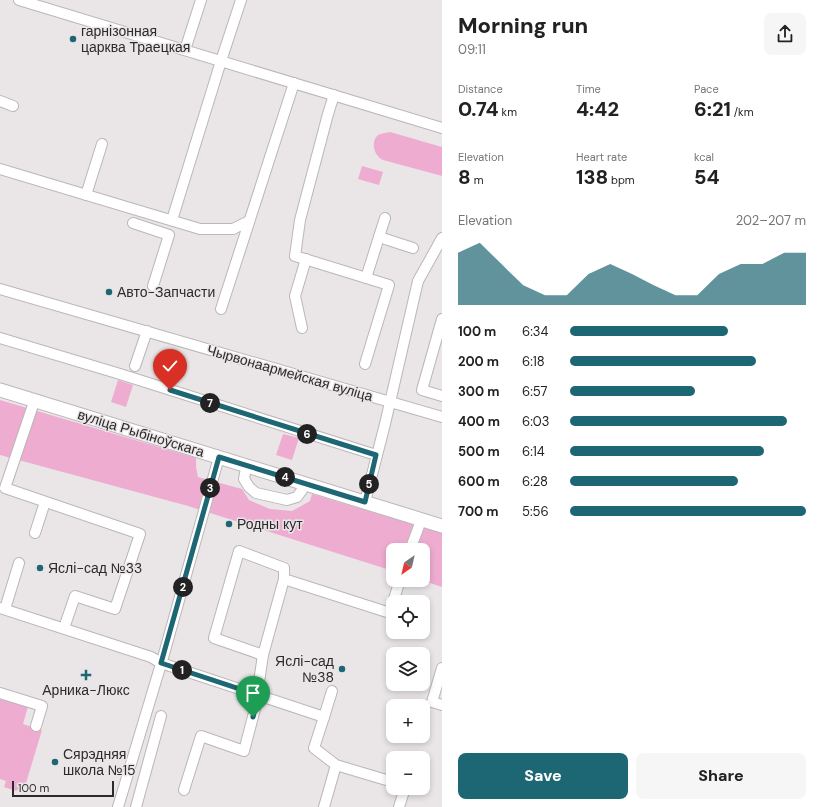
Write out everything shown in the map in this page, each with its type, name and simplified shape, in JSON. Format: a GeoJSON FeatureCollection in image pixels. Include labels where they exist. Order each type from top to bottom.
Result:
{"type":"FeatureCollection","features":[{"type":"Feature","properties":{"kind":"main road","name":"вуліца Рыбіноўскага"},"geometry":{"type":"LineString","coordinates":[[0,390],[246,469],[365,502],[442,526]]}},
{"type":"Feature","properties":{"kind":"main road","name":"вуліца Рыбіноўскага"},"geometry":{"type":"LineString","coordinates":[[0,398],[218,460]]}},
{"type":"Feature","properties":{"kind":"main road","name":"вуліца Рыбіноўскага"},"geometry":{"type":"LineString","coordinates":[[246,469],[302,490],[442,533]]}},
{"type":"Feature","properties":{"kind":"street"},"geometry":{"type":"LineString","coordinates":[[19,0],[442,128]]}},
{"type":"Feature","properties":{"kind":"street"},"geometry":{"type":"LineString","coordinates":[[185,50],[201,0]]}},
{"type":"Feature","properties":{"kind":"street"},"geometry":{"type":"LineString","coordinates":[[172,220],[241,0]]}},
{"type":"Feature","properties":{"kind":"street"},"geometry":{"type":"LineString","coordinates":[[221,309],[294,83]]}},
{"type":"Feature","properties":{"kind":"street"},"geometry":{"type":"LineString","coordinates":[[334,95],[300,220],[295,256],[389,285],[364,364]]}},
{"type":"Feature","properties":{"kind":"street"},"geometry":{"type":"LineString","coordinates":[[0,102],[13,106]]}},
{"type":"Feature","properties":{"kind":"street"},"geometry":{"type":"LineString","coordinates":[[86,195],[102,144]]}},
{"type":"Feature","properties":{"kind":"street"},"geometry":{"type":"LineString","coordinates":[[0,169],[200,229],[233,229],[249,222]]}},
{"type":"Feature","properties":{"kind":"street"},"geometry":{"type":"LineString","coordinates":[[366,278],[385,218]]}},
{"type":"Feature","properties":{"kind":"street"},"geometry":{"type":"LineString","coordinates":[[133,223],[169,235],[153,286]]}},
{"type":"Feature","properties":{"kind":"street"},"geometry":{"type":"LineString","coordinates":[[379,237],[413,248]]}},
{"type":"Feature","properties":{"kind":"street"},"geometry":{"type":"LineString","coordinates":[[365,502],[418,281],[442,238]]}},
{"type":"Feature","properties":{"kind":"street"},"geometry":{"type":"LineString","coordinates":[[302,328],[295,296],[306,259]]}},
{"type":"Feature","properties":{"kind":"street","name":"Чырвонаармейская вуліца"},"geometry":{"type":"LineString","coordinates":[[0,289],[442,417]]}},
{"type":"Feature","properties":{"kind":"street"},"geometry":{"type":"LineString","coordinates":[[442,319],[422,390],[442,396]]}},
{"type":"Feature","properties":{"kind":"street"},"geometry":{"type":"LineString","coordinates":[[135,366],[147,332]]}},
{"type":"Feature","properties":{"kind":"street"},"geometry":{"type":"LineString","coordinates":[[0,338],[120,374],[376,455]]}},
{"type":"Feature","properties":{"kind":"street"},"geometry":{"type":"LineString","coordinates":[[32,408],[5,488],[140,534],[115,609],[75,596],[64,628]]}},
{"type":"Feature","properties":{"kind":"street"},"geometry":{"type":"LineString","coordinates":[[118,807],[161,663],[218,460]]}},
{"type":"Feature","properties":{"kind":"street"},"geometry":{"type":"LineString","coordinates":[[35,533],[45,502]]}},
{"type":"Feature","properties":{"kind":"street"},"geometry":{"type":"LineString","coordinates":[[412,543],[418,526]]}},
{"type":"Feature","properties":{"kind":"street"},"geometry":{"type":"LineString","coordinates":[[184,790],[201,736],[244,751],[255,709],[263,654],[284,579],[284,568],[239,551],[214,638],[263,654]]}},
{"type":"Feature","properties":{"kind":"street"},"geometry":{"type":"LineString","coordinates":[[19,564],[3,608],[151,657],[161,663],[324,717]]}},
{"type":"Feature","properties":{"kind":"street"},"geometry":{"type":"LineString","coordinates":[[284,579],[386,612]]}},
{"type":"Feature","properties":{"kind":"street"},"geometry":{"type":"LineString","coordinates":[[442,668],[432,702],[442,705]]}},
{"type":"Feature","properties":{"kind":"street"},"geometry":{"type":"LineString","coordinates":[[332,691],[314,748],[336,765],[386,780]]}},
{"type":"Feature","properties":{"kind":"street"},"geometry":{"type":"LineString","coordinates":[[0,693],[42,706],[36,726]]}},
{"type":"Feature","properties":{"kind":"street"},"geometry":{"type":"LineString","coordinates":[[136,807],[161,716]]}},
{"type":"Feature","properties":{"kind":"street"},"geometry":{"type":"LineString","coordinates":[[324,807],[336,765]]}},
{"type":"Feature","properties":{"kind":"street"},"geometry":{"type":"LineString","coordinates":[[399,807],[403,795]]}},
{"type":"Feature","properties":{"kind":"shaded area"},"geometry":{"type":"Polygon","coordinates":[[[390,132],[442,147],[442,176],[379,158],[374,149],[375,138],[378,135],[390,132]]]}},
{"type":"Feature","properties":{"kind":"shaded area"},"geometry":{"type":"Polygon","coordinates":[[[362,166],[383,172],[379,185],[358,179],[362,166]]]}},
{"type":"Feature","properties":{"kind":"shaded area"},"geometry":{"type":"Polygon","coordinates":[[[118,380],[133,385],[126,407],[111,402],[118,380]]]}},
{"type":"Feature","properties":{"kind":"shaded area"},"geometry":{"type":"Polygon","coordinates":[[[0,400],[196,458],[198,477],[242,489],[249,500],[270,509],[292,511],[310,501],[312,494],[442,533],[442,587],[430,583],[430,543],[386,543],[386,569],[188,506],[0,455],[0,400]]]}},
{"type":"Feature","properties":{"kind":"shaded area"},"geometry":{"type":"Polygon","coordinates":[[[283,434],[299,438],[292,460],[276,455],[283,434]]]}},
{"type":"Feature","properties":{"kind":"shaded area"},"geometry":{"type":"Polygon","coordinates":[[[0,695],[29,703],[23,724],[42,730],[26,783],[16,791],[4,787],[6,781],[0,779],[0,695]]]}},
{"type":"Feature","properties":{"kind":"place","name":"гарнізонная царква Траецкая"},"geometry":{"type":"Point","coordinates":[73,39]}},
{"type":"Feature","properties":{"kind":"place","name":"Авто-Запчасти"},"geometry":{"type":"Point","coordinates":[109,292]}},
{"type":"Feature","properties":{"kind":"place","name":"Родны кут"},"geometry":{"type":"Point","coordinates":[229,524]}},
{"type":"Feature","properties":{"kind":"place","name":"Яслі-сад №33"},"geometry":{"type":"Point","coordinates":[40,568]}},
{"type":"Feature","properties":{"kind":"place","name":"Яслі-сад №38"},"geometry":{"type":"Point","coordinates":[342,669]}},
{"type":"Feature","properties":{"kind":"place","name":"Арника-Люкс"},"geometry":{"type":"Point","coordinates":[86,675]}},
{"type":"Feature","properties":{"kind":"place","name":"Сярэдняя школа №15"},"geometry":{"type":"Point","coordinates":[55,762]}},
{"type":"Feature","properties":{"kind":"route"},"geometry":{"type":"LineString","coordinates":[[170,390],[376,455],[365,502],[219,457],[161,663],[258,695],[253,717]]}}]}
